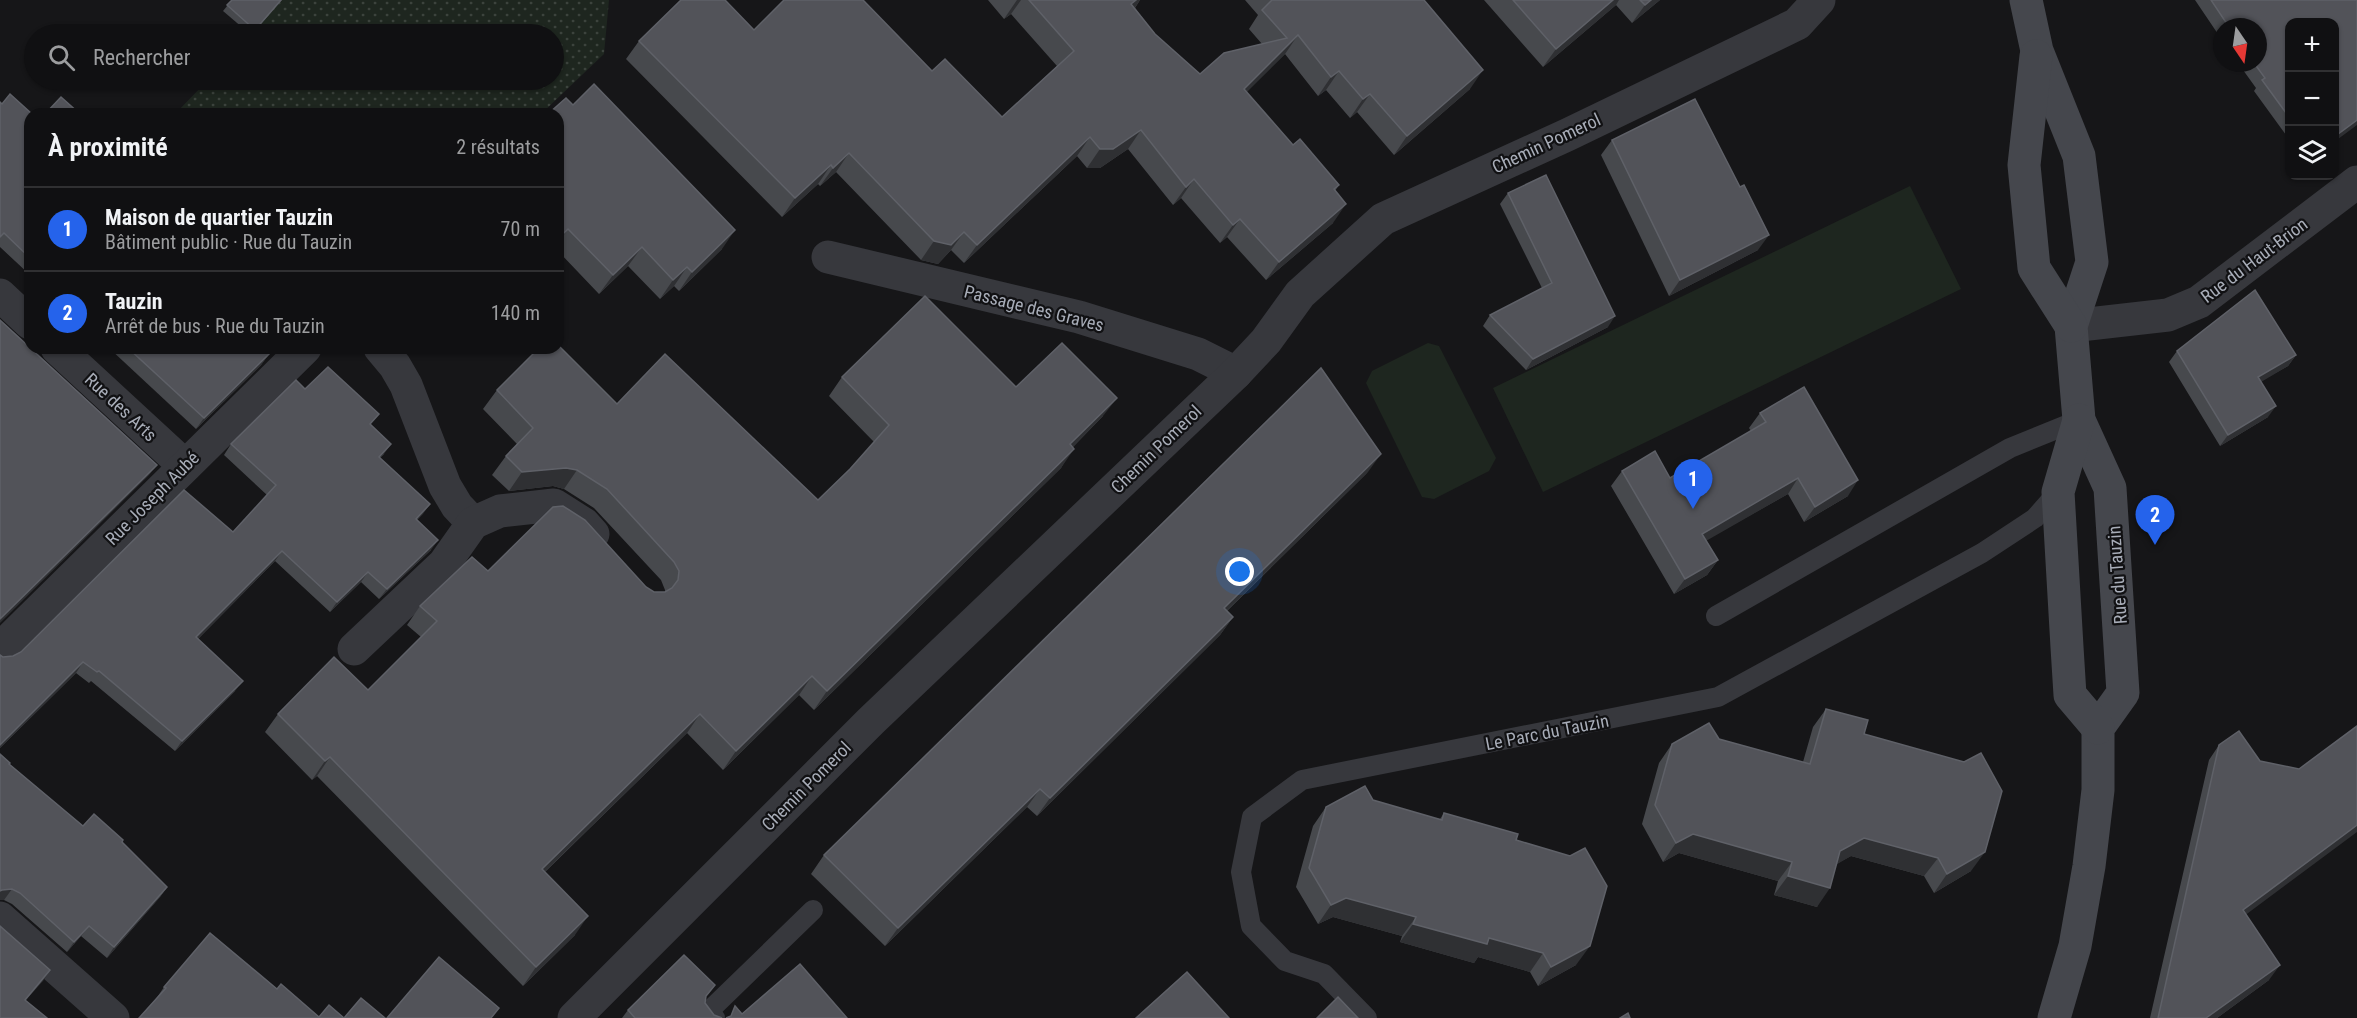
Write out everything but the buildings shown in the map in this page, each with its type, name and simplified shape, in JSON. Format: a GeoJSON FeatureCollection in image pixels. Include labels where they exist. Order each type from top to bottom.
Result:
{"type":"FeatureCollection","features":[{"type":"Feature","properties":{"kind":"street","name":"Chemin Pomerol"},"geometry":{"type":"LineString","coordinates":[[574,1018],[871,721],[1236,373],[1266,341],[1300,294],[1383,219],[1567,135],[1797,24],[1819,0]]}},
{"type":"Feature","properties":{"kind":"street","name":"Rue du Tauzin"},"geometry":{"type":"LineString","coordinates":[[2026,0],[2037,51],[2079,156],[2092,262],[2071,326],[2079,420],[2110,488],[2123,693],[2098,729],[2070,695],[2058,492],[2079,420]]}},
{"type":"Feature","properties":{"kind":"street","name":"Rue du Tauzin"},"geometry":{"type":"LineString","coordinates":[[2037,51],[2024,165],[2034,268],[2071,326]]}},
{"type":"Feature","properties":{"kind":"street","name":"Rue du Haut-Brion"},"geometry":{"type":"LineString","coordinates":[[2071,326],[2168,315],[2199,302],[2357,182]]}},
{"type":"Feature","properties":{"kind":"street","name":"Passage des Graves"},"geometry":{"type":"LineString","coordinates":[[828,257],[1079,317],[1198,354],[1236,373]]}},
{"type":"Feature","properties":{"kind":"street"},"geometry":{"type":"LineString","coordinates":[[0,295],[24,317]]}},
{"type":"Feature","properties":{"kind":"street","name":"Rue des Arts"},"geometry":{"type":"LineString","coordinates":[[64,354],[185,466]]}},
{"type":"Feature","properties":{"kind":"street","name":"Rue Joseph Aubé"},"geometry":{"type":"LineString","coordinates":[[0,649],[299,354]]}},
{"type":"Feature","properties":{"kind":"street"},"geometry":{"type":"LineString","coordinates":[[385,354],[406,385],[446,486],[457,506],[473,524]]}},
{"type":"Feature","properties":{"kind":"street"},"geometry":{"type":"LineString","coordinates":[[354,649],[444,564],[473,524],[500,511],[554,505],[584,524],[615,558]]}},
{"type":"Feature","properties":{"kind":"street"},"geometry":{"type":"LineString","coordinates":[[2054,1018],[2075,946],[2089,866],[2098,790],[2098,729]]}},
{"type":"Feature","properties":{"kind":"street"},"geometry":{"type":"LineString","coordinates":[[0,918],[103,1015]]}},
{"type":"Feature","properties":{"kind":"lane"},"geometry":{"type":"LineString","coordinates":[[1716,616],[2010,448],[2079,420]]}},
{"type":"Feature","properties":{"kind":"lane","name":"Le Parc du Tauzin"},"geometry":{"type":"LineString","coordinates":[[1366,1018],[1324,974],[1285,961],[1251,926],[1241,872],[1252,817],[1302,780],[1718,697],[1982,553],[2035,518],[2058,492]]}},
{"type":"Feature","properties":{"kind":"lane"},"geometry":{"type":"LineString","coordinates":[[715,1018],[709,1011],[813,910]]}},
{"type":"Feature","properties":{"kind":"shaded area"},"geometry":{"type":"Polygon","coordinates":[[[281,0],[609,0],[604,54],[547,108],[181,108],[198,90],[564,90],[564,24],[261,24],[281,0]]]}},
{"type":"Feature","properties":{"kind":"shaded area"},"geometry":{"type":"Polygon","coordinates":[[[1910,186],[1961,289],[1543,492],[1493,388],[1910,186]]]}},
{"type":"Feature","properties":{"kind":"shaded area"},"geometry":{"type":"Polygon","coordinates":[[[1428,343],[1439,346],[1496,458],[1489,471],[1434,499],[1422,497],[1366,383],[1372,371],[1428,343]]]}},
{"type":"Feature","properties":{"kind":"place","name":"Maison de quartier Tauzin"},"geometry":{"type":"Point","coordinates":[1693,509]}},
{"type":"Feature","properties":{"kind":"place","name":"Tauzin"},"geometry":{"type":"Point","coordinates":[2155,545]}}]}
